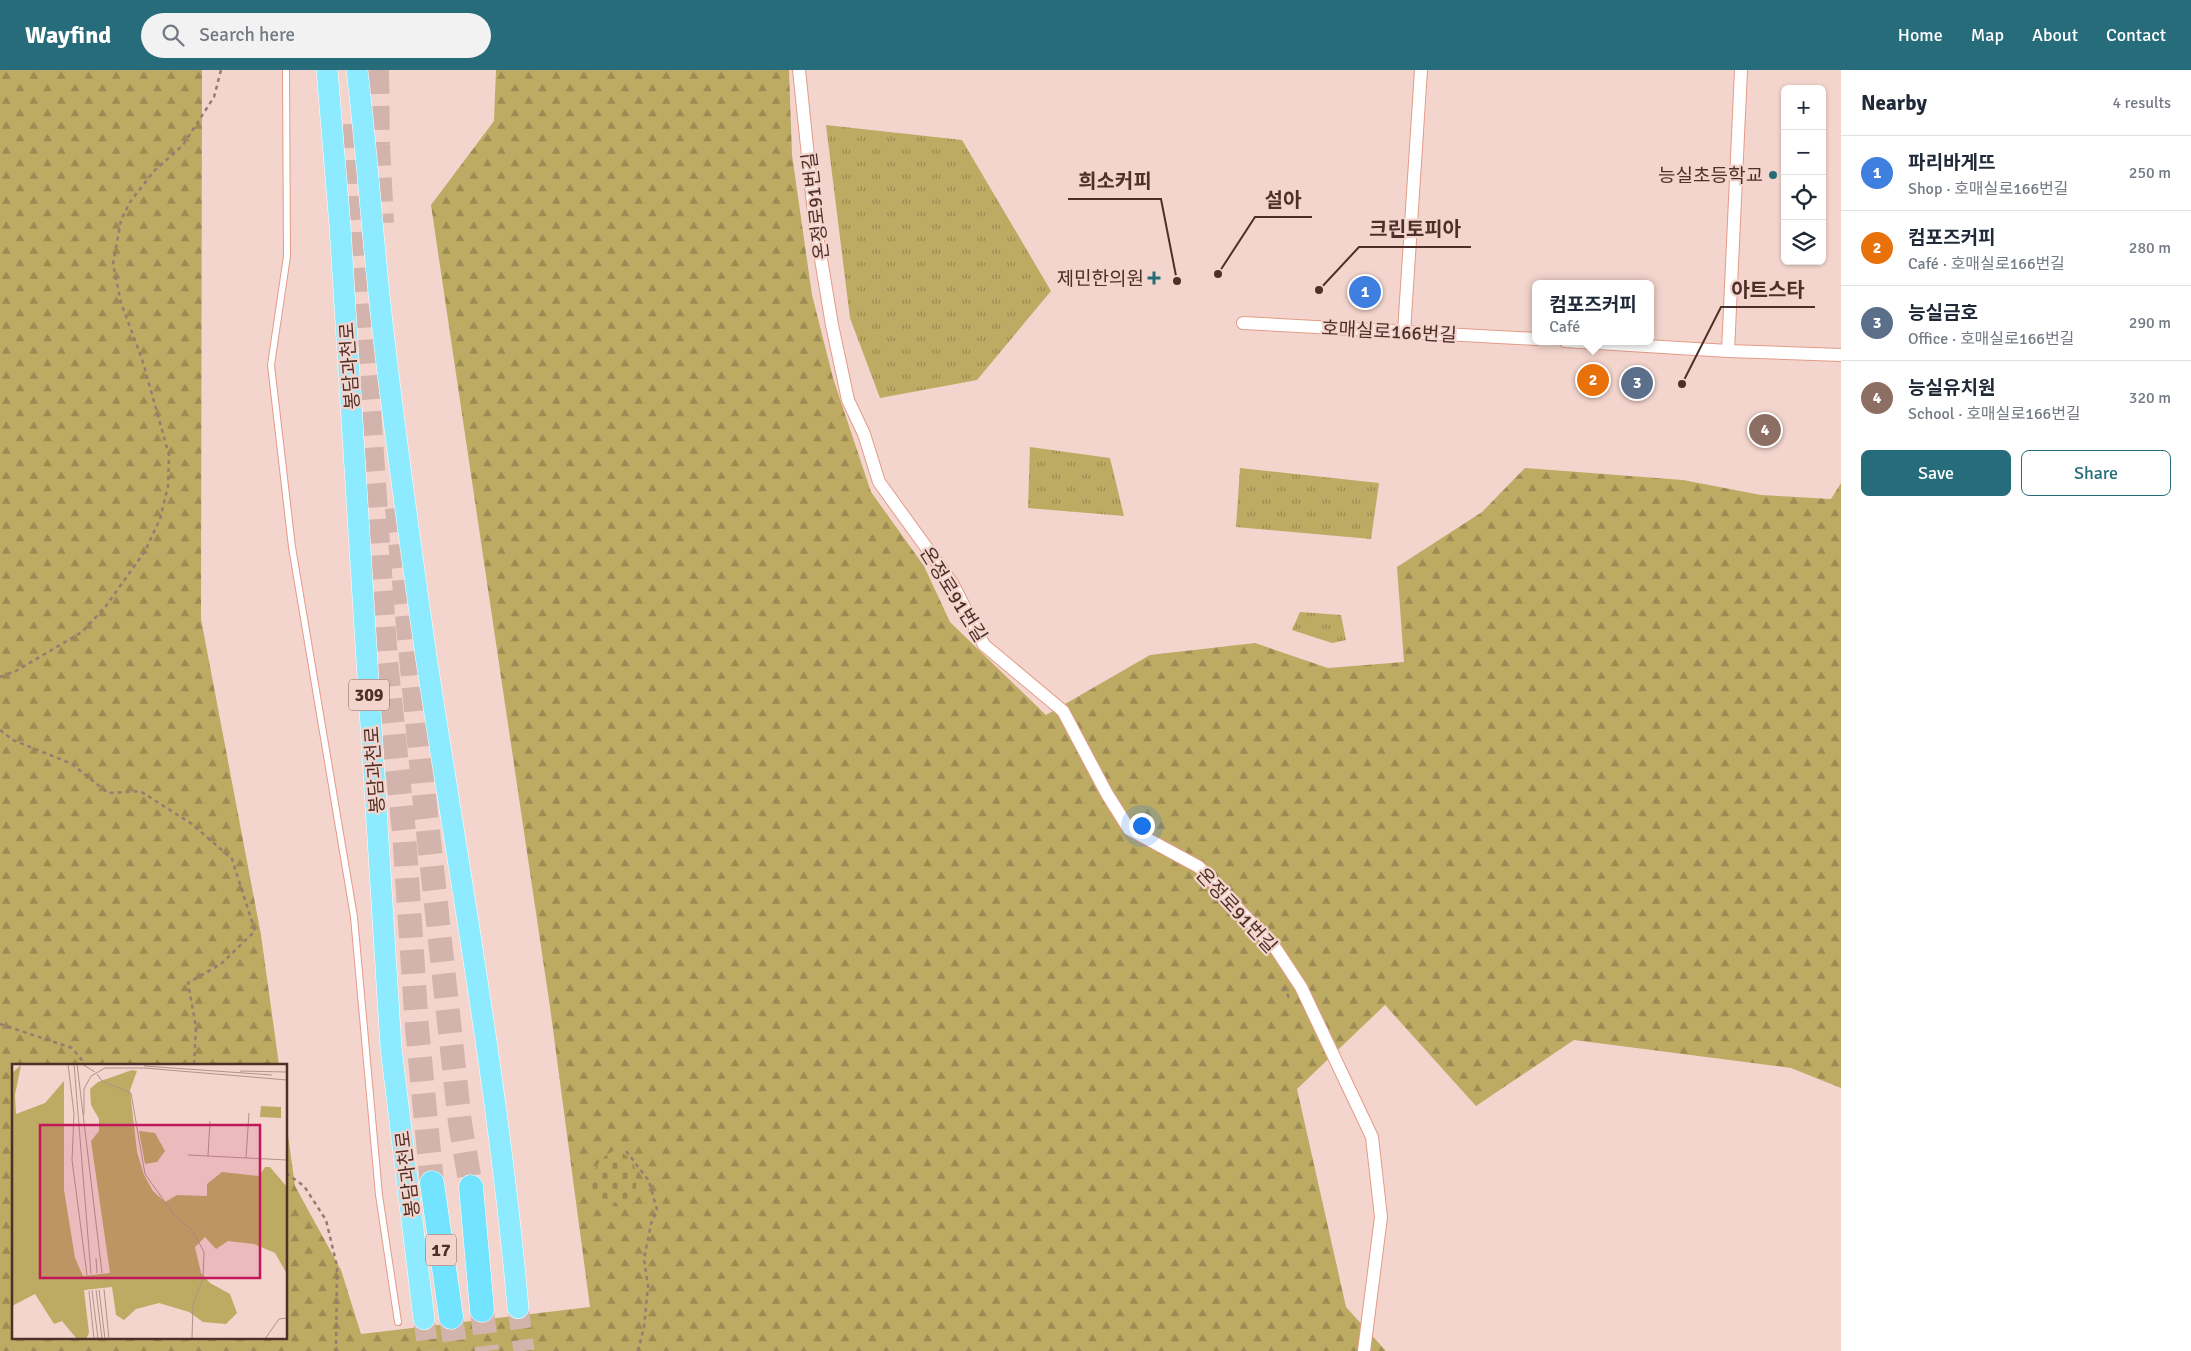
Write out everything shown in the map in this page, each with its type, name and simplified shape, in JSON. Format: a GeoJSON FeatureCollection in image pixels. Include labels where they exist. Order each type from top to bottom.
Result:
{"type":"FeatureCollection","features":[{"type":"Feature","properties":{"kind":"highway","name":"봉담과천로"},"geometry":{"type":"LineString","coordinates":[[327,70],[340,226],[391,1048],[424,1319]]}},
{"type":"Feature","properties":{"kind":"highway","name":"봉담과천로"},"geometry":{"type":"LineString","coordinates":[[357,70],[367,153],[385,346],[426,655],[467,910],[497,1118],[510,1218],[518,1308]]}},
{"type":"Feature","properties":{"kind":"highway"},"geometry":{"type":"LineString","coordinates":[[367,153],[368,70]]}},
{"type":"Feature","properties":{"kind":"highway","name":"17"},"geometry":{"type":"LineString","coordinates":[[432,1183],[450,1317]]}},
{"type":"Feature","properties":{"kind":"highway","name":"17"},"geometry":{"type":"LineString","coordinates":[[471,1188],[482,1310]]}},
{"type":"Feature","properties":{"kind":"street","name":"온정로91번길"},"geometry":{"type":"LineString","coordinates":[[799,70],[815,223],[832,325],[848,400],[864,434],[879,482],[952,584],[984,644],[1063,711],[1107,794],[1129,829],[1199,867],[1276,948],[1301,987],[1372,1137],[1381,1217],[1364,1351]]}},
{"type":"Feature","properties":{"kind":"street"},"geometry":{"type":"LineString","coordinates":[[1404,332],[1421,70]]}},
{"type":"Feature","properties":{"kind":"street"},"geometry":{"type":"LineString","coordinates":[[1728,351],[1742,70]]}},
{"type":"Feature","properties":{"kind":"street","name":"호매실로166번길"},"geometry":{"type":"LineString","coordinates":[[1243,323],[1532,340]]}},
{"type":"Feature","properties":{"kind":"street"},"geometry":{"type":"LineString","coordinates":[[1630,345],[1728,351],[1841,354]]}},
{"type":"Feature","properties":{"kind":"lane"},"geometry":{"type":"LineString","coordinates":[[286,70],[287,256],[271,365],[292,548],[354,917],[379,1195],[398,1322]]}},
{"type":"Feature","properties":{"kind":"path"},"geometry":{"type":"LineString","coordinates":[[0,677],[16,671],[82,632],[106,606],[145,551],[160,519],[168,486],[169,455],[142,359],[121,303],[114,264],[121,220],[130,202],[154,171],[184,146],[214,97],[221,70]]}},
{"type":"Feature","properties":{"kind":"path"},"geometry":{"type":"LineString","coordinates":[[0,730],[14,740],[72,764],[108,793],[140,791],[192,824],[232,859],[255,931],[221,964],[188,983],[196,1027],[194,1064]]}},
{"type":"Feature","properties":{"kind":"path"},"geometry":{"type":"LineString","coordinates":[[0,1024],[72,1048],[85,1064]]}},
{"type":"Feature","properties":{"kind":"path"},"geometry":{"type":"LineString","coordinates":[[626,1151],[650,1181],[657,1210],[651,1224],[644,1259],[648,1286],[644,1327],[638,1351]]}},
{"type":"Feature","properties":{"kind":"path"},"geometry":{"type":"LineString","coordinates":[[288,1174],[304,1186],[326,1220],[337,1266],[336,1351]]}},
{"type":"Feature","properties":{"kind":"green space"},"geometry":{"type":"Polygon","coordinates":[[[0,70],[202,70],[201,619],[261,935],[279,1064],[12,1064],[12,1338],[288,1338],[288,1135],[295,1186],[341,1270],[361,1334],[590,1307],[550,1007],[431,205],[494,121],[496,70],[789,70],[792,155],[812,295],[833,378],[871,492],[924,566],[950,622],[1046,715],[1150,655],[1255,643],[1328,668],[1404,662],[1397,567],[1482,512],[1525,468],[1683,480],[1761,495],[1831,499],[1841,483],[1841,1088],[1791,1068],[1574,1040],[1476,1106],[1385,1005],[1297,1089],[1346,1307],[1386,1351],[0,1351],[0,70]]]}},
{"type":"Feature","properties":{"kind":"green space"},"geometry":{"type":"Polygon","coordinates":[[[826,125],[962,140],[1051,291],[977,380],[880,398],[850,318],[826,125]]]}},
{"type":"Feature","properties":{"kind":"green space"},"geometry":{"type":"Polygon","coordinates":[[[1030,447],[1110,458],[1124,516],[1028,508],[1030,447]]]}},
{"type":"Feature","properties":{"kind":"green space"},"geometry":{"type":"Polygon","coordinates":[[[1240,468],[1379,483],[1371,539],[1236,527],[1240,468]]]}},
{"type":"Feature","properties":{"kind":"green space"},"geometry":{"type":"Polygon","coordinates":[[[1300,612],[1341,615],[1346,640],[1332,643],[1292,630],[1300,612]]]}},
{"type":"Feature","properties":{"kind":"green space"},"geometry":{"type":"Polygon","coordinates":[[[617,1149],[631,1159],[636,1170],[636,1199],[630,1210],[589,1200],[593,1176],[598,1164],[617,1149]]]}},
{"type":"Feature","properties":{"kind":"tunnel"},"geometry":{"type":"LineString","coordinates":[[377,70],[382,223]]}},
{"type":"Feature","properties":{"kind":"tunnel"},"geometry":{"type":"LineString","coordinates":[[355,124],[356,218],[386,661],[404,832],[417,1028],[432,1183]]}},
{"type":"Feature","properties":{"kind":"tunnel"},"geometry":{"type":"LineString","coordinates":[[397,508],[424,795],[460,1123],[471,1187]]}},
{"type":"Feature","properties":{"kind":"tunnel"},"geometry":{"type":"LineString","coordinates":[[518,1308],[524,1351]]}},
{"type":"Feature","properties":{"kind":"tunnel"},"geometry":{"type":"LineString","coordinates":[[482,1310],[487,1351]]}},
{"type":"Feature","properties":{"kind":"tunnel"},"geometry":{"type":"LineString","coordinates":[[451,1317],[456,1351]]}},
{"type":"Feature","properties":{"kind":"tunnel"},"geometry":{"type":"LineString","coordinates":[[424,1319],[428,1351]]}},
{"type":"Feature","properties":{"kind":"place","name":"능실초등학교"},"geometry":{"type":"Point","coordinates":[1773,175]}},
{"type":"Feature","properties":{"kind":"place","name":"설아"},"geometry":{"type":"Point","coordinates":[1218,274]}},
{"type":"Feature","properties":{"kind":"place","name":"제민한의원"},"geometry":{"type":"Point","coordinates":[1154,278]}},
{"type":"Feature","properties":{"kind":"place","name":"희소커피"},"geometry":{"type":"Point","coordinates":[1177,281]}},
{"type":"Feature","properties":{"kind":"place","name":"크린토피아"},"geometry":{"type":"Point","coordinates":[1319,290]}},
{"type":"Feature","properties":{"kind":"place","name":"파리바게뜨"},"geometry":{"type":"Point","coordinates":[1365,292]}},
{"type":"Feature","properties":{"kind":"place","name":"컴포즈커피"},"geometry":{"type":"Point","coordinates":[1593,380]}},
{"type":"Feature","properties":{"kind":"place","name":"능실금호"},"geometry":{"type":"Point","coordinates":[1637,383]}},
{"type":"Feature","properties":{"kind":"place","name":"아트스타"},"geometry":{"type":"Point","coordinates":[1682,384]}},
{"type":"Feature","properties":{"kind":"place","name":"능실유치원"},"geometry":{"type":"Point","coordinates":[1765,430]}}]}
